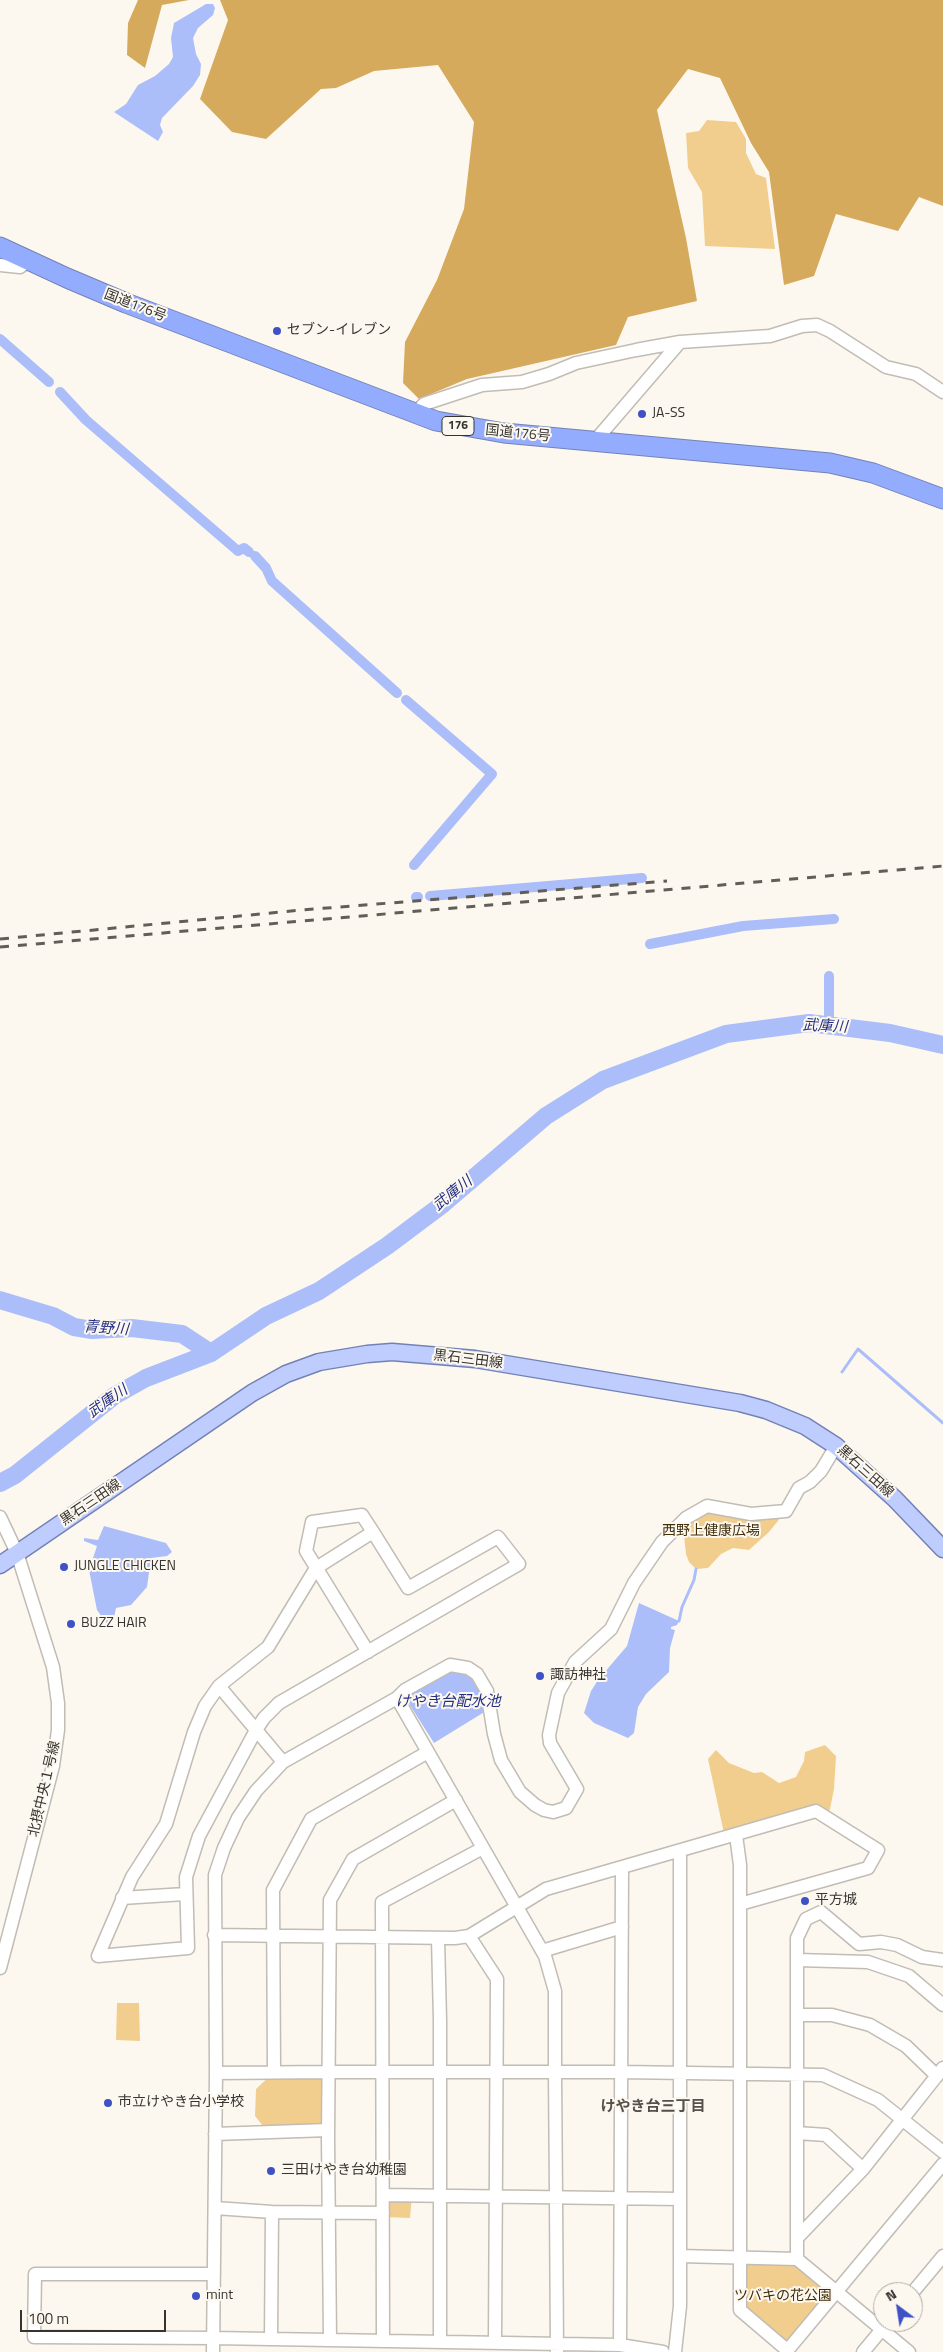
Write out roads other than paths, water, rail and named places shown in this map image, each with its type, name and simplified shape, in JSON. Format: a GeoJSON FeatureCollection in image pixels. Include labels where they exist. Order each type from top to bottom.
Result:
{"type":"FeatureCollection","features":[{"type":"Feature","properties":{"kind":"highway","name":"国道176号"},"geometry":{"type":"LineString","coordinates":[[0,247],[126,303],[415,414],[470,429],[830,463],[873,472],[943,499]]}},
{"type":"Feature","properties":{"kind":"main road","name":"黒石三田線"},"geometry":{"type":"LineString","coordinates":[[0,1565],[14,1546],[252,1393],[286,1374],[320,1362],[392,1352],[475,1359],[740,1403],[806,1426],[836,1446],[895,1499],[943,1549]]}},
{"type":"Feature","properties":{"kind":"street"},"geometry":{"type":"LineString","coordinates":[[0,265],[20,268],[28,261]]}},
{"type":"Feature","properties":{"kind":"street"},"geometry":{"type":"LineString","coordinates":[[415,414],[424,404],[482,386],[522,382],[576,363],[680,342],[770,336],[802,326],[817,325],[830,331],[886,367],[916,374],[943,392]]}},
{"type":"Feature","properties":{"kind":"street"},"geometry":{"type":"LineString","coordinates":[[594,442],[680,342]]}},
{"type":"Feature","properties":{"kind":"street"},"geometry":{"type":"LineString","coordinates":[[213,2352],[216,2073],[215,1875],[224,1848],[238,1818],[256,1792],[283,1762],[397,1698],[405,1690],[450,1665],[460,1665],[468,1668],[482,1681],[487,1691],[491,1721],[501,1760],[520,1792],[544,1810],[553,1812],[566,1808],[577,1789],[550,1743],[549,1735],[558,1693],[575,1662],[611,1629],[634,1583],[662,1542],[686,1518],[707,1506],[751,1514],[786,1511],[800,1488],[810,1482],[821,1471],[836,1446]]}},
{"type":"Feature","properties":{"kind":"street"},"geometry":{"type":"LineString","coordinates":[[368,1652],[316,1568],[306,1551],[312,1522],[362,1515],[373,1532],[408,1588],[498,1537],[519,1564],[368,1652],[279,1703],[264,1718],[256,1730],[199,1836],[188,1866],[186,1894],[188,1948],[98,1956],[122,1898],[145,1855],[166,1824],[194,1732],[205,1706],[220,1686],[268,1647],[316,1568],[373,1532]]}},
{"type":"Feature","properties":{"kind":"street","name":"北摂中央１号線"},"geometry":{"type":"LineString","coordinates":[[0,1517],[14,1546],[53,1667],[58,1703],[58,1730],[53,1766],[0,1968]]}},
{"type":"Feature","properties":{"kind":"street"},"geometry":{"type":"LineString","coordinates":[[220,1686],[283,1762]]}},
{"type":"Feature","properties":{"kind":"street"},"geometry":{"type":"LineString","coordinates":[[397,1698],[542,1951],[555,1991],[557,2348]]}},
{"type":"Feature","properties":{"kind":"street"},"geometry":{"type":"LineString","coordinates":[[274,2072],[273,1890],[311,1819],[428,1752]]}},
{"type":"Feature","properties":{"kind":"street"},"geometry":{"type":"LineString","coordinates":[[330,2340],[328,2130],[330,1900],[353,1859],[456,1800]]}},
{"type":"Feature","properties":{"kind":"street"},"geometry":{"type":"LineString","coordinates":[[214,1935],[438,1938],[469,1936],[546,1889],[816,1811],[878,1850],[868,1868],[740,1904]]}},
{"type":"Feature","properties":{"kind":"street"},"geometry":{"type":"LineString","coordinates":[[736,1835],[740,1865],[740,2310],[786,2351],[943,2164]]}},
{"type":"Feature","properties":{"kind":"street"},"geometry":{"type":"LineString","coordinates":[[383,2340],[382,1902],[483,1848]]}},
{"type":"Feature","properties":{"kind":"street"},"geometry":{"type":"LineString","coordinates":[[675,2352],[680,2306],[680,1851]]}},
{"type":"Feature","properties":{"kind":"street"},"geometry":{"type":"LineString","coordinates":[[620,2345],[622,1868]]}},
{"type":"Feature","properties":{"kind":"street"},"geometry":{"type":"LineString","coordinates":[[122,1898],[186,1894]]}},
{"type":"Feature","properties":{"kind":"street"},"geometry":{"type":"LineString","coordinates":[[797,2259],[797,1938],[806,1919],[821,1912],[859,1944],[881,1942],[898,1945],[922,1957],[943,1960]]}},
{"type":"Feature","properties":{"kind":"street"},"geometry":{"type":"LineString","coordinates":[[542,1951],[622,1927]]}},
{"type":"Feature","properties":{"kind":"street"},"geometry":{"type":"LineString","coordinates":[[469,1936],[497,1979],[494,2342]]}},
{"type":"Feature","properties":{"kind":"street"},"geometry":{"type":"LineString","coordinates":[[438,1938],[440,2342]]}},
{"type":"Feature","properties":{"kind":"street"},"geometry":{"type":"LineString","coordinates":[[797,1960],[868,1962],[909,1976],[943,2005]]}},
{"type":"Feature","properties":{"kind":"street"},"geometry":{"type":"LineString","coordinates":[[797,2015],[832,2015],[870,2025],[906,2046],[940,2072],[863,2169],[797,2238]]}},
{"type":"Feature","properties":{"kind":"street"},"geometry":{"type":"LineString","coordinates":[[216,2073],[621,2072],[823,2075],[878,2100],[943,2152]]}},
{"type":"Feature","properties":{"kind":"street"},"geometry":{"type":"LineString","coordinates":[[215,2134],[328,2130]]}},
{"type":"Feature","properties":{"kind":"street"},"geometry":{"type":"LineString","coordinates":[[797,2133],[826,2135],[863,2169]]}},
{"type":"Feature","properties":{"kind":"street"},"geometry":{"type":"LineString","coordinates":[[383,2195],[679,2199]]}},
{"type":"Feature","properties":{"kind":"street"},"geometry":{"type":"LineString","coordinates":[[215,2208],[272,2212],[384,2213]]}},
{"type":"Feature","properties":{"kind":"street"},"geometry":{"type":"LineString","coordinates":[[271,2339],[272,2212]]}},
{"type":"Feature","properties":{"kind":"street"},"geometry":{"type":"LineString","coordinates":[[680,2256],[797,2259],[836,2291],[873,2317]]}},
{"type":"Feature","properties":{"kind":"street"},"geometry":{"type":"LineString","coordinates":[[921,2282],[943,2256]]}},
{"type":"Feature","properties":{"kind":"street"},"geometry":{"type":"LineString","coordinates":[[214,2274],[35,2274],[34,2337],[494,2342],[557,2348],[620,2345],[663,2352]]}},
{"type":"Feature","properties":{"kind":"street"},"geometry":{"type":"LineString","coordinates":[[863,2352],[880,2332]]}},
{"type":"Feature","properties":{"kind":"street"},"geometry":{"type":"LineString","coordinates":[[891,2332],[909,2352]]}},
{"type":"Feature","properties":{"kind":"water"},"geometry":{"type":"Polygon","coordinates":[[[206,4],[213,4],[215,8],[213,15],[198,28],[193,38],[196,54],[201,64],[200,75],[193,86],[162,118],[160,125],[163,132],[158,141],[114,112],[126,104],[138,85],[155,76],[169,64],[173,57],[171,38],[174,23],[206,4]]]}},
{"type":"Feature","properties":{"kind":"water"},"geometry":{"type":"Polygon","coordinates":[[[104,1526],[166,1543],[172,1552],[167,1556],[151,1558],[147,1587],[131,1605],[116,1608],[113,1622],[107,1624],[97,1610],[89,1570],[97,1546],[84,1541],[84,1538],[98,1540],[104,1526]]]}},
{"type":"Feature","properties":{"kind":"water"},"geometry":{"type":"Polygon","coordinates":[[[639,1603],[679,1621],[677,1625],[671,1627],[671,1629],[675,1630],[670,1648],[669,1672],[646,1694],[638,1707],[634,1733],[628,1738],[594,1723],[584,1713],[591,1691],[598,1680],[627,1646],[639,1603]]]}},
{"type":"Feature","properties":{"kind":"water","name":"けやき台配水池"},"geometry":{"type":"Polygon","coordinates":[[[447,1670],[472,1675],[483,1690],[486,1711],[434,1743],[406,1699],[409,1692],[447,1670]]]}},
{"type":"Feature","properties":{"kind":"waterway"},"geometry":{"type":"LineString","coordinates":[[0,339],[49,382]]}},
{"type":"Feature","properties":{"kind":"waterway"},"geometry":{"type":"LineString","coordinates":[[60,392],[86,420],[238,551],[244,548],[249,552]]}},
{"type":"Feature","properties":{"kind":"waterway"},"geometry":{"type":"LineString","coordinates":[[255,556],[266,568],[272,581],[397,693]]}},
{"type":"Feature","properties":{"kind":"waterway"},"geometry":{"type":"LineString","coordinates":[[406,700],[492,774],[414,865]]}},
{"type":"Feature","properties":{"kind":"waterway"},"geometry":{"type":"LineString","coordinates":[[430,896],[642,878]]}},
{"type":"Feature","properties":{"kind":"waterway"},"geometry":{"type":"LineString","coordinates":[[650,944],[743,926],[834,919]]}},
{"type":"Feature","properties":{"kind":"waterway"},"geometry":{"type":"LineString","coordinates":[[829,976],[829,1026]]}},
{"type":"Feature","properties":{"kind":"waterway","name":"武庫川"},"geometry":{"type":"LineString","coordinates":[[0,1483],[15,1475],[114,1396],[146,1378],[211,1353],[266,1316],[319,1291],[387,1246],[443,1204],[546,1116],[603,1080],[726,1034],[809,1023],[890,1033],[943,1045]]}},
{"type":"Feature","properties":{"kind":"waterway","name":"青野川"},"geometry":{"type":"LineString","coordinates":[[0,1300],[53,1316],[74,1327],[92,1330],[132,1328],[182,1334],[211,1353]]}},
{"type":"Feature","properties":{"kind":"waterway"},"geometry":{"type":"LineString","coordinates":[[842,1372],[858,1349],[943,1423]]}},
{"type":"Feature","properties":{"kind":"waterway"},"geometry":{"type":"LineString","coordinates":[[679,1621],[682,1607],[694,1580],[696,1569]]}},
{"type":"Feature","properties":{"kind":"railway"},"geometry":{"type":"LineString","coordinates":[[0,947],[943,866]]}},
{"type":"Feature","properties":{"kind":"railway"},"geometry":{"type":"LineString","coordinates":[[0,939],[302,910],[667,881]]}},
{"type":"Feature","properties":{"kind":"place","name":"セブン-イレブン"},"geometry":{"type":"Point","coordinates":[277,331]}},
{"type":"Feature","properties":{"kind":"place","name":"JA-SS"},"geometry":{"type":"Point","coordinates":[642,414]}},
{"type":"Feature","properties":{"kind":"place","name":"JUNGLE CHICKEN"},"geometry":{"type":"Point","coordinates":[64,1567]}},
{"type":"Feature","properties":{"kind":"place","name":"BUZZ HAIR"},"geometry":{"type":"Point","coordinates":[71,1624]}},
{"type":"Feature","properties":{"kind":"place","name":"諏訪神社"},"geometry":{"type":"Point","coordinates":[540,1676]}},
{"type":"Feature","properties":{"kind":"place","name":"平方城"},"geometry":{"type":"Point","coordinates":[805,1901]}},
{"type":"Feature","properties":{"kind":"place","name":"市立けやき台小学校"},"geometry":{"type":"Point","coordinates":[108,2103]}},
{"type":"Feature","properties":{"kind":"place","name":"三田けやき台幼稚園"},"geometry":{"type":"Point","coordinates":[271,2171]}},
{"type":"Feature","properties":{"kind":"place","name":"mint"},"geometry":{"type":"Point","coordinates":[196,2296]}},
{"type":"Feature","properties":{"kind":"district","name":"けやき台三丁目"},"geometry":{"type":"Point","coordinates":[653,2107]}},
{"type":"Feature","properties":{"kind":"park label","name":"西野上健康広場"},"geometry":{"type":"Point","coordinates":[711,1532]}},
{"type":"Feature","properties":{"kind":"park label","name":"ツバキの花公園"},"geometry":{"type":"Point","coordinates":[783,2297]}}]}
